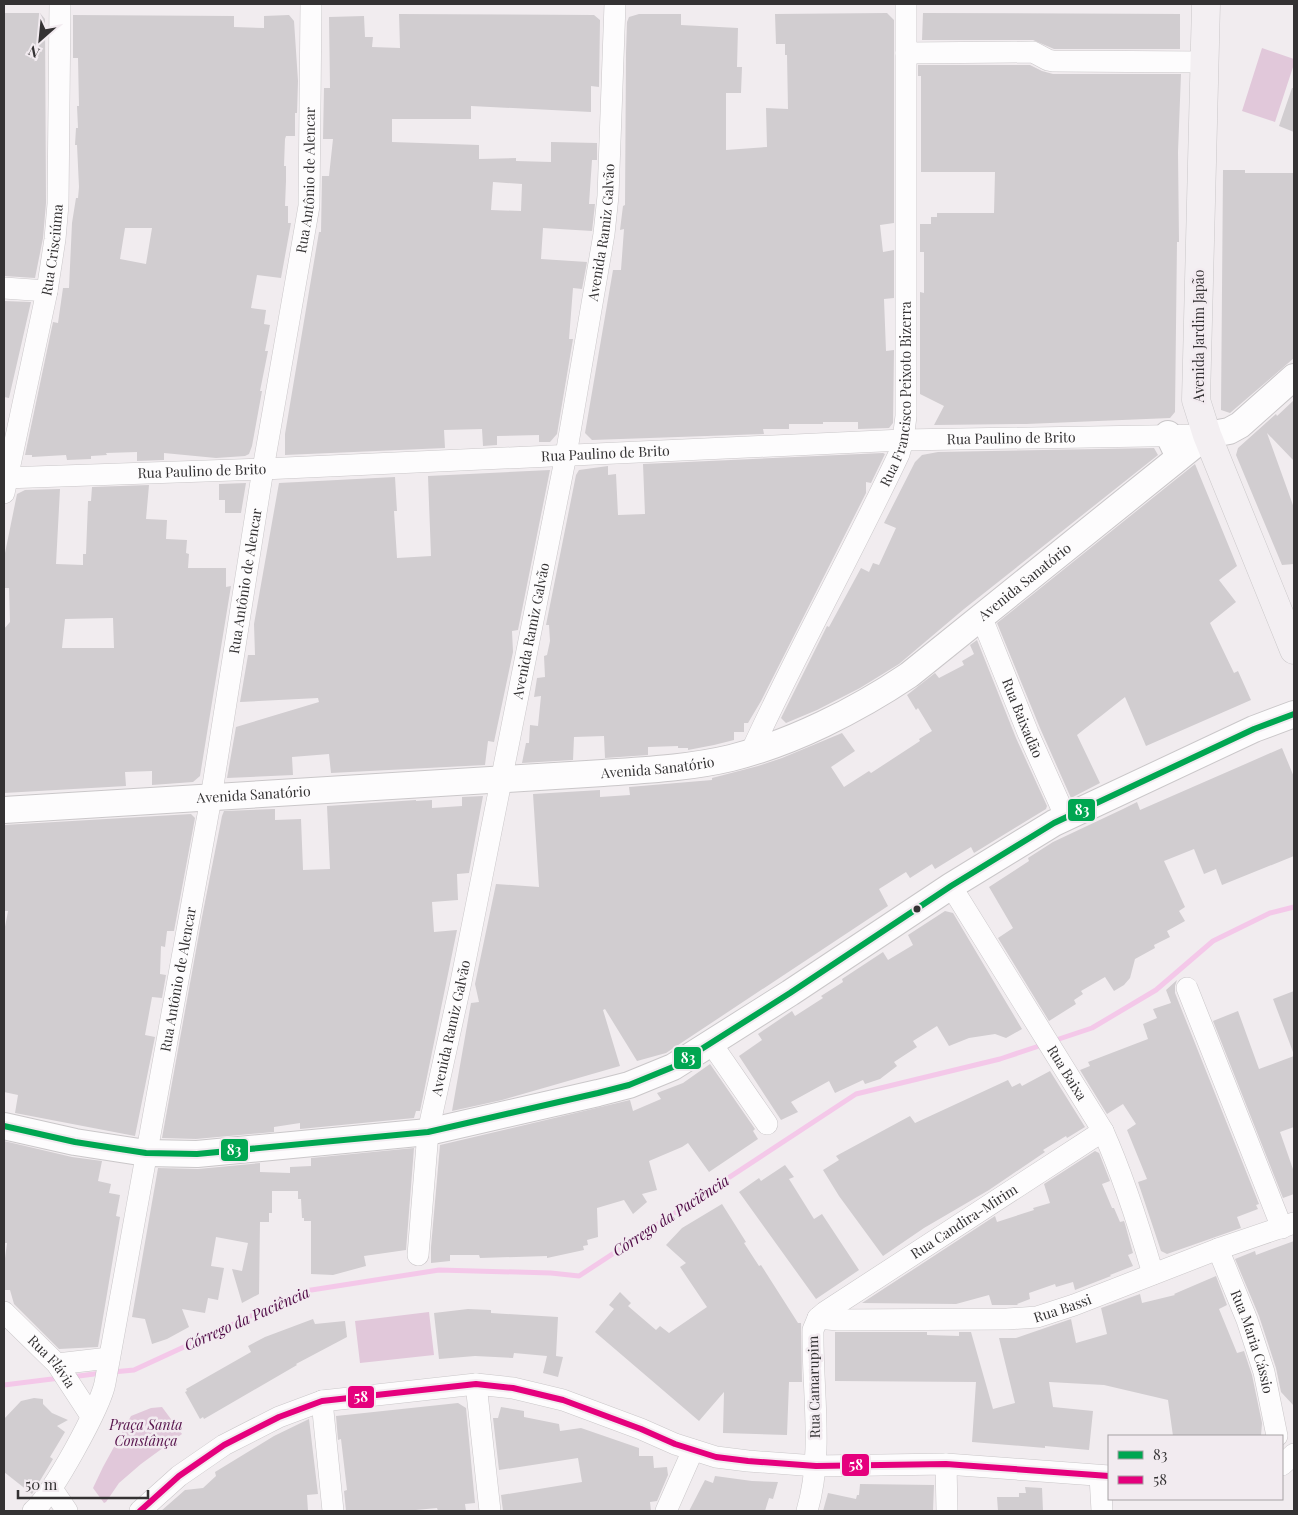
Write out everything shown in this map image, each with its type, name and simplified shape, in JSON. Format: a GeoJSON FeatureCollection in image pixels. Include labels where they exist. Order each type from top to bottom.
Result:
{"type":"FeatureCollection","features":[{"type":"Feature","properties":{"kind":"main road","name":"Avenida Jardim Japão"},"geometry":{"type":"LineString","coordinates":[[1206,4],[1196,400],[1207,435],[1294,650]]}},
{"type":"Feature","properties":{"kind":"street","name":"Rua Crisciúma"},"geometry":{"type":"LineString","coordinates":[[5,483],[47,291],[56,239],[60,4]]}},
{"type":"Feature","properties":{"kind":"street","name":"Rua Antônio de Alencar"},"geometry":{"type":"LineString","coordinates":[[34,1511],[52,1489],[91,1405],[103,1392],[212,798],[263,468],[309,206],[311,4]]}},
{"type":"Feature","properties":{"kind":"street","name":"Avenida Ramiz Galvão"},"geometry":{"type":"LineString","coordinates":[[418,1255],[428,1132],[461,982],[566,455],[604,234],[607,206],[615,4]]}},
{"type":"Feature","properties":{"kind":"street","name":"Rua Francisco Peixoto Bizerra"},"geometry":{"type":"LineString","coordinates":[[751,752],[899,454],[903,440],[906,416],[906,4]]}},
{"type":"Feature","properties":{"kind":"street"},"geometry":{"type":"LineString","coordinates":[[906,54],[1033,52],[1053,61],[1205,62]]}},
{"type":"Feature","properties":{"kind":"street"},"geometry":{"type":"LineString","coordinates":[[4,288],[47,291]]}},
{"type":"Feature","properties":{"kind":"street"},"geometry":{"type":"LineString","coordinates":[[1207,435],[1229,431],[1240,425],[1294,377]]}},
{"type":"Feature","properties":{"kind":"street","name":"Avenida Sanatório"},"geometry":{"type":"LineString","coordinates":[[4,810],[501,780],[684,766],[730,758],[751,752],[845,714],[909,675],[981,616],[1174,446],[1207,435]]}},
{"type":"Feature","properties":{"kind":"street","name":"Rua Paulino de Brito"},"geometry":{"type":"LineString","coordinates":[[5,483],[263,468],[903,440],[1174,446]]}},
{"type":"Feature","properties":{"kind":"street","name":"Rua Baixadão"},"geometry":{"type":"LineString","coordinates":[[981,616],[1028,733],[1066,818]]}},
{"type":"Feature","properties":{"kind":"street"},"geometry":{"type":"LineString","coordinates":[[4,1126],[75,1142],[146,1153],[197,1154],[428,1132],[629,1085],[673,1067],[790,993],[951,886],[1066,818],[1254,729],[1294,714]]}},
{"type":"Feature","properties":{"kind":"street","name":"Rua Baixa"},"geometry":{"type":"LineString","coordinates":[[951,886],[1103,1131],[1115,1157],[1154,1274]]}},
{"type":"Feature","properties":{"kind":"street"},"geometry":{"type":"LineString","coordinates":[[1187,988],[1288,1226]]}},
{"type":"Feature","properties":{"kind":"street"},"geometry":{"type":"LineString","coordinates":[[711,1043],[767,1124]]}},
{"type":"Feature","properties":{"kind":"street","name":"Rua Candira-Mirim"},"geometry":{"type":"LineString","coordinates":[[822,1315],[1103,1131]]}},
{"type":"Feature","properties":{"kind":"street","name":"Rua Bassi"},"geometry":{"type":"LineString","coordinates":[[822,1315],[838,1320],[1007,1320],[1037,1317],[1288,1226]]}},
{"type":"Feature","properties":{"kind":"street","name":"Rua Maria Cássio"},"geometry":{"type":"LineString","coordinates":[[1218,1250],[1246,1320],[1264,1372],[1277,1435]]}},
{"type":"Feature","properties":{"kind":"street","name":"Rua Flávia"},"geometry":{"type":"LineString","coordinates":[[4,1312],[58,1366],[91,1405]]}},
{"type":"Feature","properties":{"kind":"street","name":"Rua Camarupim"},"geometry":{"type":"LineString","coordinates":[[807,1511],[813,1492],[816,1466],[813,1330],[822,1315]]}},
{"type":"Feature","properties":{"kind":"street"},"geometry":{"type":"LineString","coordinates":[[58,1366],[108,1361]]}},
{"type":"Feature","properties":{"kind":"street"},"geometry":{"type":"LineString","coordinates":[[476,1384],[490,1511]]}},
{"type":"Feature","properties":{"kind":"street"},"geometry":{"type":"LineString","coordinates":[[140,1511],[179,1476],[224,1445],[279,1417],[322,1401],[476,1384],[513,1388],[563,1400],[716,1457],[816,1466],[946,1464],[1105,1476],[1102,1511]]}},
{"type":"Feature","properties":{"kind":"street"},"geometry":{"type":"LineString","coordinates":[[322,1401],[333,1511]]}},
{"type":"Feature","properties":{"kind":"street"},"geometry":{"type":"LineString","coordinates":[[666,1511],[693,1450]]}},
{"type":"Feature","properties":{"kind":"street"},"geometry":{"type":"LineString","coordinates":[[1283,1463],[1294,1454]]}},
{"type":"Feature","properties":{"kind":"street"},"geometry":{"type":"LineString","coordinates":[[946,1464],[947,1511]]}},
{"type":"Feature","properties":{"kind":"street"},"geometry":{"type":"LineString","coordinates":[[52,1489],[66,1511]]}},
{"type":"Feature","properties":{"kind":"green space"},"geometry":{"type":"Polygon","coordinates":[[[1262,48],[1294,59],[1275,122],[1242,111],[1262,48]]]}},
{"type":"Feature","properties":{"kind":"green space"},"geometry":{"type":"Polygon","coordinates":[[[429,1312],[434,1355],[360,1363],[355,1321],[429,1312]]]}},
{"type":"Feature","properties":{"kind":"green space","name":"Praça Santa Constânça"},"geometry":{"type":"Polygon","coordinates":[[[162,1407],[182,1434],[119,1483],[104,1503],[93,1488],[131,1416],[151,1408],[162,1407]]]}},
{"type":"Feature","properties":{"kind":"building"},"geometry":{"type":"Polygon","coordinates":[[[4,13],[40,13],[45,19],[46,203],[43,238],[35,278],[4,276],[4,13]]]}},
{"type":"Feature","properties":{"kind":"building"},"geometry":{"type":"Polygon","coordinates":[[[887,13],[894,20],[894,223],[880,225],[883,252],[894,250],[894,298],[884,299],[886,351],[894,350],[893,423],[889,428],[858,429],[858,422],[823,422],[823,424],[789,424],[789,429],[763,429],[764,434],[592,440],[585,433],[613,270],[621,270],[624,229],[620,230],[623,206],[625,205],[626,53],[627,22],[629,17],[639,14],[681,14],[681,25],[738,28],[737,67],[742,67],[741,93],[726,93],[726,150],[767,147],[766,108],[788,109],[787,55],[785,55],[785,44],[776,44],[775,14],[887,13]]]}},
{"type":"Feature","properties":{"kind":"building"},"geometry":{"type":"Polygon","coordinates":[[[923,13],[1180,14],[1180,49],[1054,49],[1033,40],[922,40],[923,13]]]}},
{"type":"Feature","properties":{"kind":"building"},"geometry":{"type":"Polygon","coordinates":[[[399,14],[594,15],[600,20],[599,87],[591,86],[591,112],[471,106],[471,119],[392,119],[392,142],[479,145],[479,159],[516,158],[516,161],[551,162],[551,142],[597,143],[597,160],[592,160],[589,204],[595,204],[592,231],[543,228],[541,259],[587,262],[582,289],[573,288],[569,339],[573,339],[557,434],[550,442],[539,442],[539,435],[497,436],[497,445],[483,446],[482,429],[444,430],[445,448],[285,455],[285,434],[319,232],[321,232],[322,176],[329,176],[333,139],[323,139],[324,88],[330,88],[329,17],[364,16],[365,37],[373,37],[372,47],[400,48],[399,14]],[[493,182],[491,210],[521,211],[522,184],[493,182]]]}},
{"type":"Feature","properties":{"kind":"building"},"geometry":{"type":"Polygon","coordinates":[[[73,15],[234,16],[234,27],[264,28],[264,16],[289,15],[294,21],[298,81],[297,113],[295,113],[295,136],[286,136],[285,139],[284,166],[286,166],[285,206],[288,206],[288,223],[291,223],[281,278],[257,275],[251,308],[266,310],[264,324],[270,325],[265,351],[268,351],[252,446],[249,454],[245,456],[216,458],[164,453],[164,460],[137,461],[137,452],[106,453],[107,455],[91,456],[91,459],[67,460],[66,455],[32,457],[32,455],[25,455],[53,322],[58,323],[63,288],[69,288],[72,223],[79,187],[77,145],[75,145],[76,128],[78,128],[77,106],[79,106],[78,58],[73,58],[73,15]],[[125,228],[120,259],[146,264],[152,228],[125,228]]]}},
{"type":"Feature","properties":{"kind":"building"},"geometry":{"type":"Polygon","coordinates":[[[918,65],[1030,65],[1053,74],[1181,74],[1178,152],[1179,242],[1177,242],[1175,412],[1170,418],[1026,424],[934,425],[944,406],[920,394],[920,292],[924,293],[924,252],[920,252],[920,224],[931,224],[931,217],[937,217],[937,213],[994,213],[995,172],[921,172],[921,76],[918,76],[918,65]]]}},
{"type":"Feature","properties":{"kind":"building"},"geometry":{"type":"Polygon","coordinates":[[[1292,88],[1294,88],[1294,132],[1279,126],[1292,88]]]}},
{"type":"Feature","properties":{"kind":"building"},"geometry":{"type":"Polygon","coordinates":[[[1223,170],[1245,170],[1245,173],[1294,173],[1294,358],[1230,413],[1221,410],[1223,170]]]}},
{"type":"Feature","properties":{"kind":"building"},"geometry":{"type":"Polygon","coordinates":[[[4,301],[31,302],[9,398],[4,397],[4,301]]]}},
{"type":"Feature","properties":{"kind":"building"},"geometry":{"type":"Polygon","coordinates":[[[1294,400],[1294,461],[1267,433],[1294,508],[1294,564],[1282,565],[1236,455],[1238,448],[1294,400]]]}},
{"type":"Feature","properties":{"kind":"building"},"geometry":{"type":"Polygon","coordinates":[[[1154,448],[1158,455],[964,609],[899,664],[860,688],[817,710],[786,723],[781,718],[827,626],[829,627],[861,568],[869,572],[873,563],[879,565],[896,528],[884,523],[915,462],[922,455],[938,452],[1154,448]]]}},
{"type":"Feature","properties":{"kind":"building"},"geometry":{"type":"Polygon","coordinates":[[[885,454],[871,483],[866,482],[866,493],[761,701],[748,723],[744,723],[744,732],[734,732],[734,740],[688,750],[688,748],[678,748],[678,746],[648,747],[648,755],[605,758],[604,736],[574,737],[573,760],[522,763],[526,743],[529,743],[530,725],[538,726],[541,696],[534,697],[537,678],[545,677],[544,656],[547,655],[550,641],[549,625],[546,625],[576,475],[579,470],[608,466],[608,475],[616,474],[618,515],[645,514],[643,464],[885,454]]]}},
{"type":"Feature","properties":{"kind":"building"},"geometry":{"type":"Polygon","coordinates":[[[1195,464],[1237,566],[1219,580],[1236,602],[1210,623],[1234,673],[1238,671],[1251,700],[1146,746],[1125,697],[1077,735],[1100,783],[1071,798],[997,623],[1195,464]]]}},
{"type":"Feature","properties":{"kind":"building"},"geometry":{"type":"Polygon","coordinates":[[[550,470],[518,630],[512,631],[513,652],[494,742],[488,741],[485,765],[331,773],[329,754],[292,757],[293,775],[227,778],[236,727],[319,702],[318,698],[240,702],[248,655],[255,655],[254,624],[279,483],[395,477],[397,511],[394,511],[397,558],[431,556],[428,476],[550,470]]]}},
{"type":"Feature","properties":{"kind":"building"},"geometry":{"type":"Polygon","coordinates":[[[246,483],[241,513],[225,513],[225,500],[219,500],[219,484],[246,483]]]}},
{"type":"Feature","properties":{"kind":"building"},"geometry":{"type":"Polygon","coordinates":[[[149,485],[146,519],[167,520],[166,539],[187,540],[188,568],[226,568],[226,587],[231,586],[200,776],[193,782],[152,785],[152,771],[125,772],[126,786],[4,793],[4,629],[10,622],[9,588],[4,588],[4,558],[17,494],[25,490],[60,489],[56,564],[83,565],[83,554],[86,554],[88,501],[91,501],[92,487],[149,485]],[[113,618],[65,619],[62,648],[114,648],[113,618]]]}},
{"type":"Feature","properties":{"kind":"building"},"geometry":{"type":"Polygon","coordinates":[[[977,640],[1016,738],[1047,806],[1046,809],[974,853],[971,847],[935,869],[932,864],[910,878],[906,872],[879,889],[888,906],[666,1053],[637,1061],[605,1009],[603,1010],[620,1066],[502,1100],[452,1111],[471,1003],[479,1002],[475,984],[496,884],[539,887],[533,794],[600,790],[600,797],[630,795],[629,787],[712,780],[712,778],[782,758],[842,733],[855,751],[831,767],[844,787],[869,771],[871,773],[932,731],[918,708],[916,710],[907,695],[935,673],[939,678],[964,665],[962,661],[974,654],[970,645],[977,640]]]}},
{"type":"Feature","properties":{"kind":"building"},"geometry":{"type":"Polygon","coordinates":[[[1282,748],[1294,777],[1294,856],[1222,885],[1216,869],[1204,874],[1194,849],[1164,861],[1185,907],[1179,911],[1185,921],[1167,931],[1170,937],[1154,945],[1155,948],[1135,959],[1130,978],[1124,985],[1114,991],[1105,977],[1081,991],[1083,994],[1074,1000],[1076,1004],[1049,1021],[998,938],[1013,928],[989,887],[1029,861],[1028,858],[1053,842],[1137,802],[1140,810],[1282,748]]]}},
{"type":"Feature","properties":{"kind":"building"},"geometry":{"type":"Polygon","coordinates":[[[483,796],[469,873],[457,874],[458,900],[432,902],[434,932],[457,930],[420,1111],[416,1111],[414,1118],[300,1129],[300,1123],[274,1127],[274,1132],[196,1139],[162,1138],[202,917],[224,811],[275,809],[275,820],[301,819],[303,870],[330,869],[327,806],[432,800],[432,808],[462,806],[462,797],[483,796]]]}},
{"type":"Feature","properties":{"kind":"building"},"geometry":{"type":"Polygon","coordinates":[[[191,814],[195,818],[174,931],[167,931],[165,947],[161,946],[160,974],[166,975],[162,998],[152,997],[145,1035],[155,1037],[135,1136],[15,1113],[18,1095],[4,1092],[4,932],[8,911],[4,911],[4,825],[191,814]]]}},
{"type":"Feature","properties":{"kind":"building"},"geometry":{"type":"Polygon","coordinates":[[[945,911],[953,913],[1022,1029],[1006,1038],[995,1034],[969,1038],[949,1046],[937,1026],[913,1041],[917,1047],[894,1062],[897,1066],[880,1079],[865,1084],[863,1080],[835,1093],[829,1081],[791,1102],[798,1112],[781,1120],[739,1056],[762,1040],[758,1034],[792,1011],[795,1016],[823,998],[821,996],[843,982],[842,979],[883,952],[888,960],[913,945],[908,935],[945,911]]]}},
{"type":"Feature","properties":{"kind":"building"},"geometry":{"type":"Polygon","coordinates":[[[1177,980],[1175,993],[1259,1204],[1256,1205],[1258,1209],[1237,1217],[1241,1228],[1167,1254],[1161,1251],[1138,1182],[1147,1179],[1127,1130],[1136,1124],[1123,1104],[1107,1114],[1080,1070],[1090,1066],[1088,1062],[1148,1039],[1143,1024],[1157,1018],[1153,1009],[1171,1003],[1166,990],[1177,980]]]}},
{"type":"Feature","properties":{"kind":"building"},"geometry":{"type":"Polygon","coordinates":[[[1294,991],[1294,1052],[1293,1052],[1273,999],[1294,991]]]}},
{"type":"Feature","properties":{"kind":"building"},"geometry":{"type":"Polygon","coordinates":[[[1238,1011],[1259,1069],[1294,1056],[1294,1127],[1280,1132],[1294,1172],[1294,1194],[1283,1198],[1213,1021],[1238,1011]]]}},
{"type":"Feature","properties":{"kind":"building"},"geometry":{"type":"Polygon","coordinates":[[[710,1064],[755,1129],[753,1131],[758,1139],[709,1172],[688,1143],[649,1161],[657,1190],[642,1194],[647,1202],[633,1214],[624,1200],[597,1208],[598,1237],[587,1240],[588,1245],[583,1246],[584,1250],[547,1258],[547,1256],[480,1258],[479,1255],[450,1255],[450,1261],[431,1263],[440,1145],[630,1100],[633,1111],[661,1099],[657,1093],[683,1083],[710,1064]]]}},
{"type":"Feature","properties":{"kind":"building"},"geometry":{"type":"Polygon","coordinates":[[[1050,1071],[1085,1127],[1043,1150],[1045,1152],[989,1190],[924,1228],[883,1256],[839,1196],[823,1170],[839,1160],[836,1156],[910,1116],[915,1123],[1008,1080],[1012,1087],[1020,1083],[1022,1086],[1050,1071]]]}},
{"type":"Feature","properties":{"kind":"building"},"geometry":{"type":"Polygon","coordinates":[[[4,1141],[72,1157],[102,1161],[98,1181],[111,1184],[109,1193],[120,1195],[116,1216],[120,1217],[98,1347],[59,1349],[14,1304],[10,1290],[4,1290],[4,1266],[7,1243],[4,1243],[4,1141]]]}},
{"type":"Feature","properties":{"kind":"building"},"geometry":{"type":"Polygon","coordinates":[[[414,1148],[406,1250],[364,1256],[366,1266],[333,1275],[311,1274],[311,1221],[304,1221],[304,1218],[302,1218],[301,1199],[298,1199],[298,1191],[272,1191],[272,1213],[269,1213],[269,1222],[260,1222],[259,1294],[242,1303],[232,1269],[242,1271],[248,1243],[216,1237],[211,1266],[224,1268],[218,1300],[208,1298],[205,1313],[182,1309],[189,1327],[167,1339],[152,1344],[145,1319],[132,1317],[158,1168],[198,1169],[260,1163],[260,1172],[290,1173],[290,1167],[311,1166],[311,1158],[414,1148]]]}},
{"type":"Feature","properties":{"kind":"building"},"geometry":{"type":"Polygon","coordinates":[[[1095,1151],[1099,1153],[1110,1181],[1102,1184],[1120,1222],[1124,1221],[1125,1224],[1133,1253],[1128,1255],[1133,1266],[1075,1290],[1073,1282],[1056,1287],[1055,1284],[1029,1293],[1030,1299],[1018,1305],[992,1305],[989,1295],[956,1304],[862,1303],[995,1216],[997,1222],[1050,1203],[1044,1184],[1095,1151]]]}},
{"type":"Feature","properties":{"kind":"building"},"geometry":{"type":"Polygon","coordinates":[[[785,1165],[794,1177],[789,1179],[814,1219],[822,1214],[859,1270],[816,1299],[739,1192],[759,1178],[761,1181],[785,1165]]]}},
{"type":"Feature","properties":{"kind":"building"},"geometry":{"type":"Polygon","coordinates":[[[722,1204],[759,1266],[761,1265],[798,1323],[801,1323],[802,1382],[789,1382],[787,1435],[723,1433],[724,1392],[699,1421],[595,1332],[614,1309],[609,1305],[620,1292],[631,1303],[628,1306],[656,1330],[660,1326],[669,1333],[707,1307],[680,1267],[686,1263],[666,1245],[682,1228],[722,1204]]]}},
{"type":"Feature","properties":{"kind":"building"},"geometry":{"type":"Polygon","coordinates":[[[1294,1241],[1294,1406],[1281,1392],[1276,1368],[1259,1316],[1235,1259],[1255,1251],[1256,1255],[1294,1241]]]}},
{"type":"Feature","properties":{"kind":"building"},"geometry":{"type":"Polygon","coordinates":[[[1216,1276],[1227,1305],[1219,1309],[1237,1353],[1244,1351],[1252,1375],[1262,1423],[1261,1435],[1173,1435],[1168,1400],[1104,1385],[1049,1382],[1053,1407],[1093,1411],[1089,1450],[972,1442],[976,1382],[835,1381],[835,1332],[927,1332],[927,1335],[959,1336],[959,1332],[971,1332],[993,1409],[1015,1403],[999,1338],[1016,1338],[1071,1319],[1076,1343],[1107,1334],[1101,1308],[1140,1294],[1142,1303],[1174,1294],[1216,1276]]]}},
{"type":"Feature","properties":{"kind":"building"},"geometry":{"type":"Polygon","coordinates":[[[468,1309],[491,1310],[491,1313],[558,1317],[556,1356],[563,1357],[558,1377],[543,1373],[547,1356],[514,1353],[513,1358],[475,1356],[439,1359],[434,1313],[468,1309]]]}},
{"type":"Feature","properties":{"kind":"building"},"geometry":{"type":"Polygon","coordinates":[[[313,1319],[315,1324],[345,1321],[347,1337],[296,1364],[204,1419],[203,1417],[200,1419],[185,1392],[187,1391],[186,1389],[251,1352],[248,1346],[265,1337],[313,1319]]]}},
{"type":"Feature","properties":{"kind":"building"},"geometry":{"type":"Polygon","coordinates":[[[34,1398],[43,1399],[43,1404],[52,1413],[68,1420],[57,1426],[65,1432],[50,1457],[53,1459],[32,1494],[4,1472],[4,1419],[21,1401],[34,1398]]]}},
{"type":"Feature","properties":{"kind":"building"},"geometry":{"type":"Polygon","coordinates":[[[458,1403],[466,1408],[475,1503],[465,1504],[466,1511],[438,1511],[437,1508],[405,1511],[346,1511],[344,1491],[347,1490],[341,1439],[338,1440],[336,1416],[458,1403]]]}},
{"type":"Feature","properties":{"kind":"building"},"geometry":{"type":"Polygon","coordinates":[[[501,1407],[524,1411],[524,1417],[559,1424],[560,1431],[581,1428],[639,1448],[639,1456],[653,1456],[654,1468],[667,1467],[668,1475],[657,1501],[650,1502],[651,1511],[503,1511],[501,1495],[582,1482],[578,1458],[499,1470],[493,1418],[498,1418],[501,1407]]]}},
{"type":"Feature","properties":{"kind":"building"},"geometry":{"type":"Polygon","coordinates":[[[309,1419],[318,1494],[307,1495],[308,1511],[161,1511],[185,1490],[203,1488],[216,1476],[215,1472],[274,1436],[309,1419]]]}},
{"type":"Feature","properties":{"kind":"building"},"geometry":{"type":"Polygon","coordinates":[[[715,1476],[778,1482],[773,1499],[769,1498],[765,1511],[689,1511],[705,1480],[713,1483],[715,1476]]]}},
{"type":"Feature","properties":{"kind":"building"},"geometry":{"type":"Polygon","coordinates":[[[860,1484],[934,1485],[933,1511],[823,1511],[828,1493],[856,1499],[857,1495],[859,1495],[860,1484]]]}},
{"type":"Feature","properties":{"kind":"building"},"geometry":{"type":"Polygon","coordinates":[[[1025,1487],[1042,1488],[1043,1511],[998,1511],[997,1497],[1019,1497],[1019,1493],[1026,1493],[1025,1487]]]}},
{"type":"Feature","properties":{"kind":"waterway","name":"Córrego da Paciência"},"geometry":{"type":"LineString","coordinates":[[1053,1041],[1092,1028],[1156,990],[1213,941],[1270,913],[1294,907]]}},
{"type":"Feature","properties":{"kind":"waterway","name":"Córrego da Paciência"},"geometry":{"type":"LineString","coordinates":[[113,1372],[134,1370],[305,1291],[439,1270],[551,1273],[579,1276],[856,1094],[1000,1059],[1042,1045]]}},
{"type":"Feature","properties":{"kind":"waterway","name":"Córrego da Paciência"},"geometry":{"type":"LineString","coordinates":[[71,1377],[102,1373]]}},
{"type":"Feature","properties":{"kind":"waterway","name":"Córrego da Paciência"},"geometry":{"type":"LineString","coordinates":[[4,1385],[60,1378]]}},
{"type":"Feature","properties":{"kind":"transit line","name":"83"},"geometry":{"type":"LineString","coordinates":[[4,1126],[75,1142],[146,1153],[197,1154],[428,1132],[629,1085],[673,1067],[790,993],[951,886],[1054,823],[1254,729],[1294,714]]}},
{"type":"Feature","properties":{"kind":"transit line","name":"58"},"geometry":{"type":"LineString","coordinates":[[140,1511],[179,1476],[224,1445],[279,1417],[322,1401],[476,1384],[513,1388],[563,1400],[641,1429],[675,1444],[716,1457],[816,1466],[946,1464],[1108,1476]]}}]}
